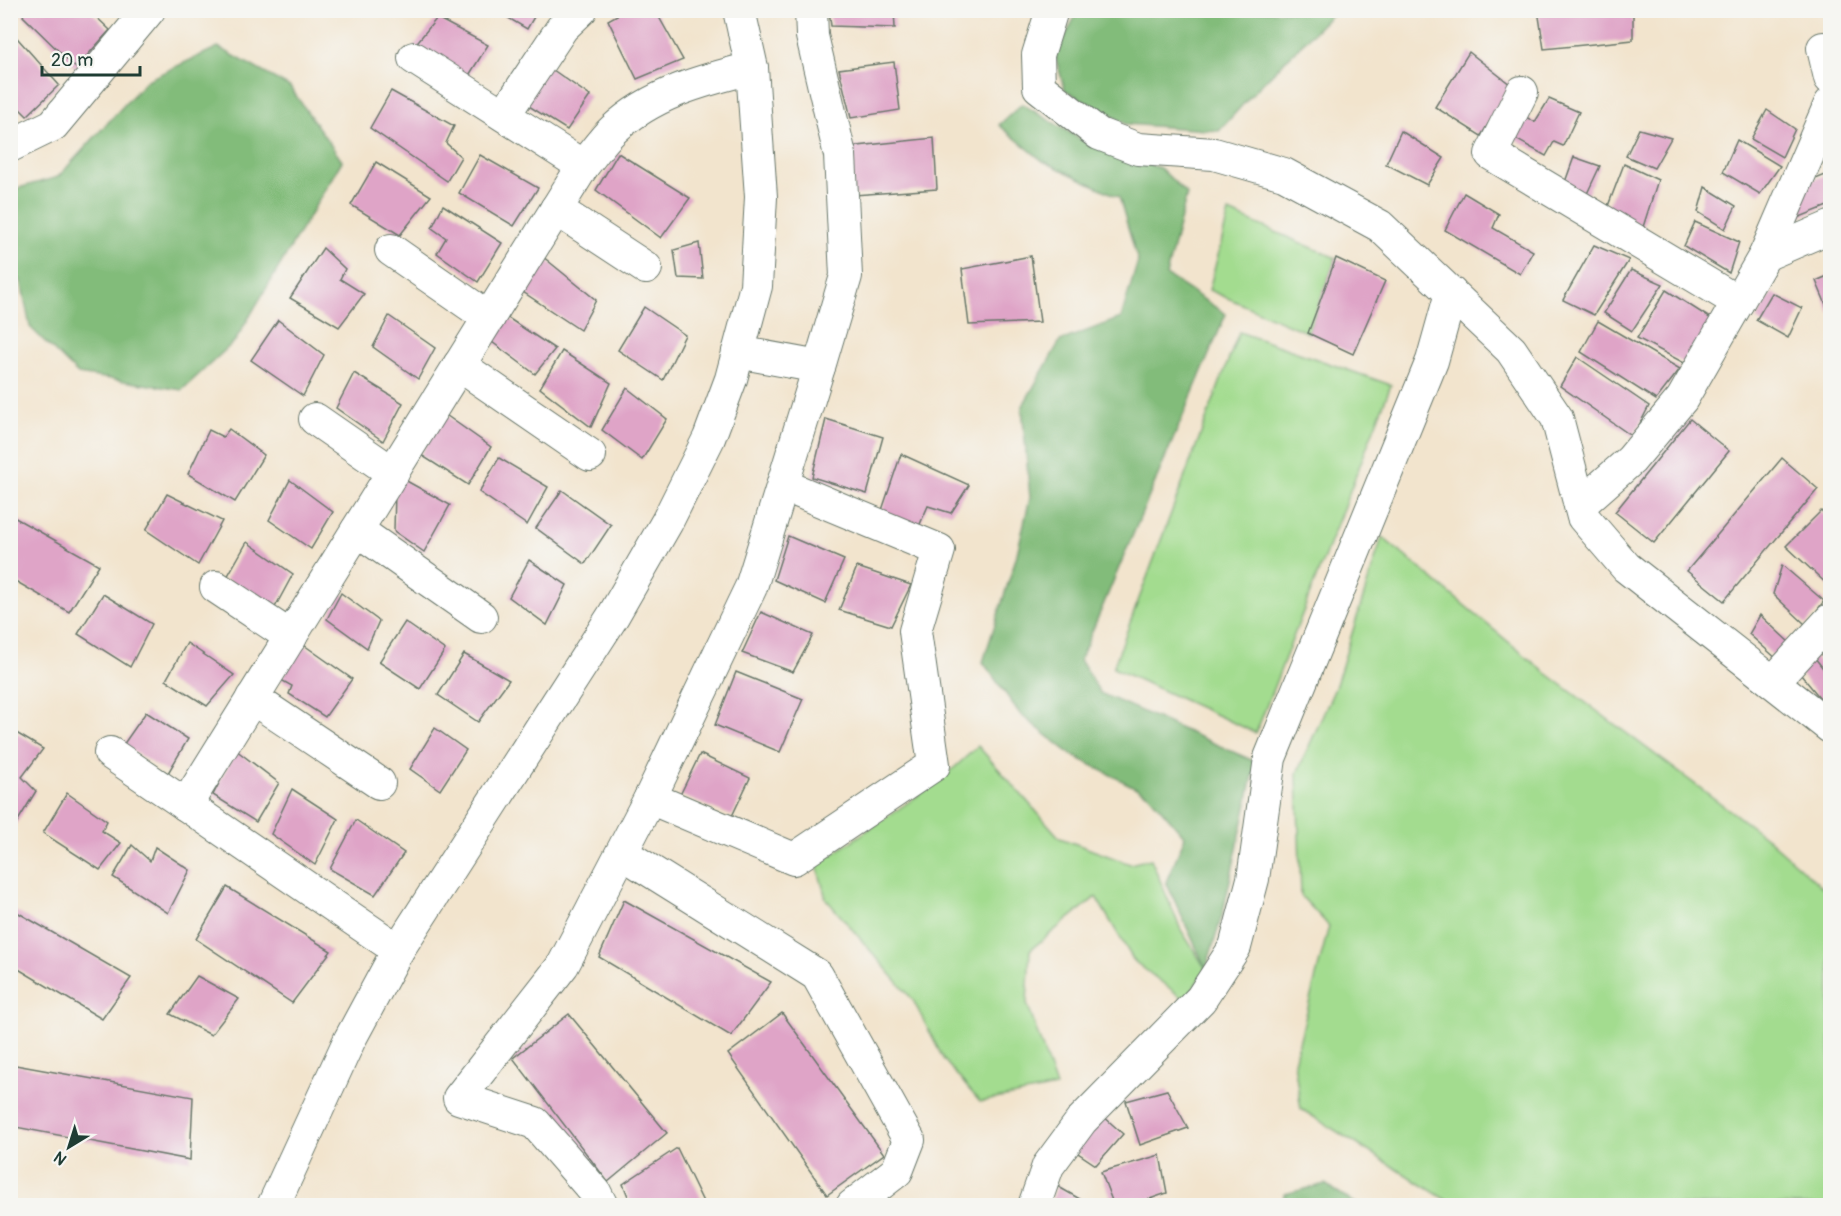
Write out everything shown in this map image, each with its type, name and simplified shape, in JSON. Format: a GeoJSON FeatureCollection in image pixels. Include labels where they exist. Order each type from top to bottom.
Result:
{"type":"FeatureCollection","features":[{"type":"Feature","properties":{"kind":"street"},"geometry":{"type":"LineString","coordinates":[[10,146],[53,125],[149,10]]}},
{"type":"Feature","properties":{"kind":"street"},"geometry":{"type":"LineString","coordinates":[[504,115],[562,28],[581,10]]}},
{"type":"Feature","properties":{"kind":"street"},"geometry":{"type":"LineString","coordinates":[[273,1206],[349,1041],[398,950],[613,616],[667,522],[709,438],[731,379],[756,286],[761,197],[752,68],[739,10]]}},
{"type":"Feature","properties":{"kind":"street"},"geometry":{"type":"LineString","coordinates":[[602,1206],[595,1192],[535,1123],[459,1098],[563,965],[650,798],[751,586],[846,276],[840,155],[812,36],[811,10]]}},
{"type":"Feature","properties":{"kind":"street"},"geometry":{"type":"LineString","coordinates":[[1052,10],[1038,55],[1039,87],[1099,134],[1138,148],[1214,154],[1284,174],[1380,226],[1511,350],[1557,418],[1583,517],[1626,567],[1830,727]]}},
{"type":"Feature","properties":{"kind":"street"},"geometry":{"type":"LineString","coordinates":[[1824,48],[1830,78]]}},
{"type":"Feature","properties":{"kind":"street"},"geometry":{"type":"LineString","coordinates":[[414,58],[583,166]]}},
{"type":"Feature","properties":{"kind":"street"},"geometry":{"type":"LineString","coordinates":[[186,805],[583,166],[612,130],[650,102],[707,79],[752,68]]}},
{"type":"Feature","properties":{"kind":"street"},"geometry":{"type":"LineString","coordinates":[[1522,92],[1491,153],[1737,302]]}},
{"type":"Feature","properties":{"kind":"street"},"geometry":{"type":"LineString","coordinates":[[1580,505],[1631,460],[1682,399],[1765,255],[1830,104]]}},
{"type":"Feature","properties":{"kind":"street"},"geometry":{"type":"LineString","coordinates":[[556,209],[646,268]]}},
{"type":"Feature","properties":{"kind":"street"},"geometry":{"type":"LineString","coordinates":[[1765,255],[1830,227]]}},
{"type":"Feature","properties":{"kind":"street"},"geometry":{"type":"LineString","coordinates":[[391,249],[489,318]]}},
{"type":"Feature","properties":{"kind":"street"},"geometry":{"type":"LineString","coordinates":[[1034,1206],[1048,1166],[1082,1120],[1202,999],[1235,946],[1253,879],[1270,758],[1432,361],[1451,293]]}},
{"type":"Feature","properties":{"kind":"street"},"geometry":{"type":"LineString","coordinates":[[738,352],[819,367]]}},
{"type":"Feature","properties":{"kind":"street"},"geometry":{"type":"LineString","coordinates":[[459,365],[590,454]]}},
{"type":"Feature","properties":{"kind":"street"},"geometry":{"type":"LineString","coordinates":[[315,419],[393,473]]}},
{"type":"Feature","properties":{"kind":"street"},"geometry":{"type":"LineString","coordinates":[[650,798],[794,859],[934,765],[915,632],[939,550],[783,485]]}},
{"type":"Feature","properties":{"kind":"street"},"geometry":{"type":"LineString","coordinates":[[357,530],[481,617]]}},
{"type":"Feature","properties":{"kind":"street"},"geometry":{"type":"LineString","coordinates":[[216,587],[291,637]]}},
{"type":"Feature","properties":{"kind":"street"},"geometry":{"type":"LineString","coordinates":[[1773,682],[1830,620]]}},
{"type":"Feature","properties":{"kind":"street"},"geometry":{"type":"LineString","coordinates":[[252,698],[379,783]]}},
{"type":"Feature","properties":{"kind":"street"},"geometry":{"type":"LineString","coordinates":[[110,753],[398,950]]}},
{"type":"Feature","properties":{"kind":"street"},"geometry":{"type":"LineString","coordinates":[[622,853],[817,975],[909,1140],[897,1171],[852,1206]]}},
{"type":"Feature","properties":{"kind":"green space"},"geometry":{"type":"Polygon","coordinates":[[[1078,11],[1335,11],[1257,89],[1219,131],[1126,124],[1065,90],[1055,56],[1078,11]]]}},
{"type":"Feature","properties":{"kind":"green space"},"geometry":{"type":"Polygon","coordinates":[[[218,47],[290,87],[342,161],[235,341],[182,390],[78,374],[30,327],[21,281],[11,272],[11,190],[58,177],[147,80],[218,47]]]}},
{"type":"Feature","properties":{"kind":"green space"},"geometry":{"type":"Polygon","coordinates":[[[1022,104],[1092,146],[1160,168],[1187,194],[1166,275],[1226,314],[1080,660],[1100,693],[1256,762],[1223,912],[1206,969],[1166,882],[1185,837],[1148,794],[1072,755],[1020,714],[983,662],[1016,558],[1030,498],[1022,407],[1060,341],[1121,318],[1138,261],[1119,197],[1043,161],[999,125],[1022,104]]]}},
{"type":"Feature","properties":{"kind":"green space"},"geometry":{"type":"Polygon","coordinates":[[[1229,212],[1336,258],[1308,333],[1209,290],[1229,212]]]}},
{"type":"Feature","properties":{"kind":"green space"},"geometry":{"type":"Polygon","coordinates":[[[1239,332],[1391,385],[1256,733],[1113,668],[1239,332]]]}},
{"type":"Feature","properties":{"kind":"green space"},"geometry":{"type":"Polygon","coordinates":[[[1382,537],[1546,673],[1767,838],[1830,894],[1830,1205],[1454,1205],[1301,1109],[1294,1062],[1329,926],[1301,896],[1297,773],[1335,688],[1382,537]]]}},
{"type":"Feature","properties":{"kind":"green space"},"geometry":{"type":"Polygon","coordinates":[[[978,746],[1060,838],[1130,864],[1151,859],[1181,930],[1206,969],[1185,1000],[1134,961],[1096,897],[1030,950],[1027,1003],[1056,1087],[980,1102],[944,1060],[913,1000],[826,899],[817,865],[942,779],[978,746]]]}},
{"type":"Feature","properties":{"kind":"green space"},"geometry":{"type":"Polygon","coordinates":[[[1325,1184],[1358,1205],[1283,1205],[1284,1194],[1325,1184]]]}},
{"type":"Feature","properties":{"kind":"building"},"geometry":{"type":"Polygon","coordinates":[[[26,10],[89,10],[110,30],[76,68],[23,16],[26,10]]]}},
{"type":"Feature","properties":{"kind":"building"},"geometry":{"type":"Polygon","coordinates":[[[495,10],[538,10],[527,29],[495,10]]]}},
{"type":"Feature","properties":{"kind":"building"},"geometry":{"type":"Polygon","coordinates":[[[626,10],[655,10],[683,60],[637,79],[608,20],[626,10]]]}},
{"type":"Feature","properties":{"kind":"building"},"geometry":{"type":"Polygon","coordinates":[[[829,10],[894,10],[895,28],[831,26],[829,10]]]}},
{"type":"Feature","properties":{"kind":"building"},"geometry":{"type":"Polygon","coordinates":[[[1538,10],[1633,10],[1633,40],[1544,49],[1538,10]]]}},
{"type":"Feature","properties":{"kind":"building"},"geometry":{"type":"Polygon","coordinates":[[[437,18],[488,45],[468,77],[414,46],[437,18]]]}},
{"type":"Feature","properties":{"kind":"building"},"geometry":{"type":"Polygon","coordinates":[[[10,30],[59,85],[27,116],[10,99],[10,30]]]}},
{"type":"Feature","properties":{"kind":"building"},"geometry":{"type":"Polygon","coordinates":[[[1469,52],[1511,85],[1481,136],[1435,107],[1469,52]]]}},
{"type":"Feature","properties":{"kind":"building"},"geometry":{"type":"Polygon","coordinates":[[[894,62],[900,110],[851,118],[839,69],[894,62]]]}},
{"type":"Feature","properties":{"kind":"building"},"geometry":{"type":"Polygon","coordinates":[[[546,65],[590,96],[567,130],[524,103],[546,65]]]}},
{"type":"Feature","properties":{"kind":"building"},"geometry":{"type":"Polygon","coordinates":[[[391,91],[454,126],[446,143],[461,157],[447,181],[370,128],[391,91]]]}},
{"type":"Feature","properties":{"kind":"building"},"geometry":{"type":"Polygon","coordinates":[[[1549,99],[1579,112],[1563,146],[1554,142],[1546,156],[1512,137],[1522,115],[1535,122],[1549,99]]]}},
{"type":"Feature","properties":{"kind":"building"},"geometry":{"type":"Polygon","coordinates":[[[1767,110],[1795,129],[1782,157],[1751,139],[1767,110]]]}},
{"type":"Feature","properties":{"kind":"building"},"geometry":{"type":"Polygon","coordinates":[[[1639,129],[1671,138],[1654,168],[1626,156],[1639,129]]]}},
{"type":"Feature","properties":{"kind":"building"},"geometry":{"type":"Polygon","coordinates":[[[1401,131],[1444,158],[1427,185],[1386,164],[1401,131]]]}},
{"type":"Feature","properties":{"kind":"building"},"geometry":{"type":"Polygon","coordinates":[[[934,138],[937,189],[854,195],[848,147],[934,138]]]}},
{"type":"Feature","properties":{"kind":"building"},"geometry":{"type":"Polygon","coordinates":[[[1737,140],[1780,166],[1760,194],[1723,172],[1737,140]]]}},
{"type":"Feature","properties":{"kind":"building"},"geometry":{"type":"Polygon","coordinates":[[[618,153],[690,198],[661,238],[596,190],[618,153]]]}},
{"type":"Feature","properties":{"kind":"building"},"geometry":{"type":"Polygon","coordinates":[[[480,155],[538,188],[514,226],[459,193],[480,155]]]}},
{"type":"Feature","properties":{"kind":"building"},"geometry":{"type":"Polygon","coordinates":[[[1574,157],[1600,166],[1585,198],[1564,185],[1574,157]]]}},
{"type":"Feature","properties":{"kind":"building"},"geometry":{"type":"Polygon","coordinates":[[[376,162],[431,196],[400,235],[351,205],[376,162]]]}},
{"type":"Feature","properties":{"kind":"building"},"geometry":{"type":"Polygon","coordinates":[[[1624,164],[1658,180],[1643,227],[1608,206],[1624,164]]]}},
{"type":"Feature","properties":{"kind":"building"},"geometry":{"type":"Polygon","coordinates":[[[1830,173],[1830,205],[1790,221],[1806,183],[1830,173]]]}},
{"type":"Feature","properties":{"kind":"building"},"geometry":{"type":"Polygon","coordinates":[[[1705,187],[1736,206],[1725,229],[1698,212],[1705,187]]]}},
{"type":"Feature","properties":{"kind":"building"},"geometry":{"type":"Polygon","coordinates":[[[1464,193],[1499,214],[1493,228],[1533,251],[1520,274],[1445,230],[1464,193]]]}},
{"type":"Feature","properties":{"kind":"building"},"geometry":{"type":"Polygon","coordinates":[[[443,205],[502,243],[478,282],[437,253],[446,238],[432,228],[443,205]]]}},
{"type":"Feature","properties":{"kind":"building"},"geometry":{"type":"Polygon","coordinates":[[[1695,222],[1739,242],[1729,273],[1684,246],[1695,222]]]}},
{"type":"Feature","properties":{"kind":"building"},"geometry":{"type":"Polygon","coordinates":[[[699,243],[703,279],[678,278],[674,250],[699,243]]]}},
{"type":"Feature","properties":{"kind":"building"},"geometry":{"type":"Polygon","coordinates":[[[1594,245],[1629,260],[1594,315],[1563,300],[1594,245]]]}},
{"type":"Feature","properties":{"kind":"building"},"geometry":{"type":"Polygon","coordinates":[[[323,248],[345,269],[340,279],[364,294],[339,327],[290,298],[323,248]]]}},
{"type":"Feature","properties":{"kind":"building"},"geometry":{"type":"Polygon","coordinates":[[[542,256],[596,300],[580,330],[523,292],[542,256]]]}},
{"type":"Feature","properties":{"kind":"building"},"geometry":{"type":"Polygon","coordinates":[[[1031,256],[1040,322],[969,325],[962,269],[1031,256]]]}},
{"type":"Feature","properties":{"kind":"building"},"geometry":{"type":"Polygon","coordinates":[[[1336,258],[1385,281],[1353,354],[1308,333],[1336,258]]]}},
{"type":"Feature","properties":{"kind":"building"},"geometry":{"type":"Polygon","coordinates":[[[1631,270],[1663,284],[1632,331],[1604,313],[1631,270]]]}},
{"type":"Feature","properties":{"kind":"building"},"geometry":{"type":"Polygon","coordinates":[[[1830,275],[1830,314],[1816,281],[1830,275]]]}},
{"type":"Feature","properties":{"kind":"building"},"geometry":{"type":"Polygon","coordinates":[[[1666,290],[1713,320],[1686,364],[1637,338],[1666,290]]]}},
{"type":"Feature","properties":{"kind":"building"},"geometry":{"type":"Polygon","coordinates":[[[1772,293],[1802,308],[1788,338],[1756,320],[1772,293]]]}},
{"type":"Feature","properties":{"kind":"building"},"geometry":{"type":"Polygon","coordinates":[[[644,307],[685,335],[663,380],[618,350],[644,307]]]}},
{"type":"Feature","properties":{"kind":"building"},"geometry":{"type":"Polygon","coordinates":[[[502,314],[555,349],[535,374],[488,339],[502,314]]]}},
{"type":"Feature","properties":{"kind":"building"},"geometry":{"type":"Polygon","coordinates":[[[389,316],[435,348],[418,379],[373,347],[389,316]]]}},
{"type":"Feature","properties":{"kind":"building"},"geometry":{"type":"Polygon","coordinates":[[[278,320],[324,355],[303,396],[251,360],[278,320]]]}},
{"type":"Feature","properties":{"kind":"building"},"geometry":{"type":"Polygon","coordinates":[[[1598,321],[1680,369],[1656,400],[1581,352],[1598,321]]]}},
{"type":"Feature","properties":{"kind":"building"},"geometry":{"type":"Polygon","coordinates":[[[562,351],[611,383],[591,427],[540,388],[562,351]]]}},
{"type":"Feature","properties":{"kind":"building"},"geometry":{"type":"Polygon","coordinates":[[[1577,357],[1649,406],[1633,437],[1560,386],[1577,357]]]}},
{"type":"Feature","properties":{"kind":"building"},"geometry":{"type":"Polygon","coordinates":[[[354,373],[403,403],[383,441],[336,408],[354,373]]]}},
{"type":"Feature","properties":{"kind":"building"},"geometry":{"type":"Polygon","coordinates":[[[627,388],[667,419],[642,460],[602,430],[627,388]]]}},
{"type":"Feature","properties":{"kind":"building"},"geometry":{"type":"Polygon","coordinates":[[[443,413],[491,447],[468,485],[421,455],[443,413]]]}},
{"type":"Feature","properties":{"kind":"building"},"geometry":{"type":"Polygon","coordinates":[[[826,419],[883,437],[867,494],[812,477],[826,419]]]}},
{"type":"Feature","properties":{"kind":"building"},"geometry":{"type":"Polygon","coordinates":[[[1690,419],[1729,451],[1654,543],[1615,512],[1690,419]]]}},
{"type":"Feature","properties":{"kind":"building"},"geometry":{"type":"Polygon","coordinates":[[[229,429],[264,455],[235,502],[188,474],[209,430],[223,437],[229,429]]]}},
{"type":"Feature","properties":{"kind":"building"},"geometry":{"type":"Polygon","coordinates":[[[901,454],[969,485],[951,513],[928,506],[917,531],[880,516],[901,454]]]}},
{"type":"Feature","properties":{"kind":"building"},"geometry":{"type":"Polygon","coordinates":[[[499,458],[548,487],[527,525],[479,492],[499,458]]]}},
{"type":"Feature","properties":{"kind":"building"},"geometry":{"type":"Polygon","coordinates":[[[1782,458],[1818,489],[1724,601],[1687,571],[1782,458]]]}},
{"type":"Feature","properties":{"kind":"building"},"geometry":{"type":"Polygon","coordinates":[[[403,479],[450,505],[424,552],[394,531],[395,492],[403,479]]]}},
{"type":"Feature","properties":{"kind":"building"},"geometry":{"type":"Polygon","coordinates":[[[290,480],[333,512],[311,549],[269,520],[290,480]]]}},
{"type":"Feature","properties":{"kind":"building"},"geometry":{"type":"Polygon","coordinates":[[[562,490],[611,525],[585,564],[536,528],[562,490]]]}},
{"type":"Feature","properties":{"kind":"building"},"geometry":{"type":"Polygon","coordinates":[[[167,494],[222,521],[198,565],[146,530],[167,494]]]}},
{"type":"Feature","properties":{"kind":"building"},"geometry":{"type":"Polygon","coordinates":[[[1821,511],[1830,521],[1830,587],[1786,546],[1821,511]]]}},
{"type":"Feature","properties":{"kind":"building"},"geometry":{"type":"Polygon","coordinates":[[[10,515],[99,565],[69,612],[10,578],[10,515]]]}},
{"type":"Feature","properties":{"kind":"building"},"geometry":{"type":"Polygon","coordinates":[[[788,536],[844,560],[825,603],[774,580],[788,536]]]}},
{"type":"Feature","properties":{"kind":"building"},"geometry":{"type":"Polygon","coordinates":[[[247,542],[293,574],[273,611],[226,579],[247,542]]]}},
{"type":"Feature","properties":{"kind":"building"},"geometry":{"type":"Polygon","coordinates":[[[529,560],[567,585],[547,625],[509,597],[529,560]]]}},
{"type":"Feature","properties":{"kind":"building"},"geometry":{"type":"Polygon","coordinates":[[[1782,565],[1824,601],[1806,625],[1773,594],[1782,565]]]}},
{"type":"Feature","properties":{"kind":"building"},"geometry":{"type":"Polygon","coordinates":[[[857,567],[911,585],[891,626],[839,610],[857,567]]]}},
{"type":"Feature","properties":{"kind":"building"},"geometry":{"type":"Polygon","coordinates":[[[341,593],[379,621],[367,648],[327,619],[341,593]]]}},
{"type":"Feature","properties":{"kind":"building"},"geometry":{"type":"Polygon","coordinates":[[[103,594],[152,624],[130,667],[78,634],[103,594]]]}},
{"type":"Feature","properties":{"kind":"building"},"geometry":{"type":"Polygon","coordinates":[[[761,612],[813,635],[793,672],[742,653],[761,612]]]}},
{"type":"Feature","properties":{"kind":"building"},"geometry":{"type":"Polygon","coordinates":[[[1760,615],[1790,643],[1778,660],[1749,634],[1760,615]]]}},
{"type":"Feature","properties":{"kind":"building"},"geometry":{"type":"Polygon","coordinates":[[[405,622],[445,650],[420,689],[379,662],[405,622]]]}},
{"type":"Feature","properties":{"kind":"building"},"geometry":{"type":"Polygon","coordinates":[[[1830,633],[1830,660],[1818,646],[1830,633]]]}},
{"type":"Feature","properties":{"kind":"building"},"geometry":{"type":"Polygon","coordinates":[[[187,643],[234,675],[207,706],[166,680],[187,643]]]}},
{"type":"Feature","properties":{"kind":"building"},"geometry":{"type":"Polygon","coordinates":[[[301,643],[352,679],[325,717],[289,694],[292,686],[281,680],[301,643]]]}},
{"type":"Feature","properties":{"kind":"building"},"geometry":{"type":"Polygon","coordinates":[[[1811,653],[1830,677],[1830,699],[1825,704],[1796,669],[1811,653]]]}},
{"type":"Feature","properties":{"kind":"building"},"geometry":{"type":"Polygon","coordinates":[[[464,654],[509,680],[478,722],[438,695],[464,654]]]}},
{"type":"Feature","properties":{"kind":"building"},"geometry":{"type":"Polygon","coordinates":[[[736,672],[803,699],[780,752],[715,725],[736,672]]]}},
{"type":"Feature","properties":{"kind":"building"},"geometry":{"type":"Polygon","coordinates":[[[146,712],[188,739],[168,773],[123,745],[146,712]]]}},
{"type":"Feature","properties":{"kind":"building"},"geometry":{"type":"Polygon","coordinates":[[[435,728],[466,750],[440,790],[410,769],[435,728]]]}},
{"type":"Feature","properties":{"kind":"building"},"geometry":{"type":"Polygon","coordinates":[[[13,731],[43,749],[22,777],[36,791],[16,824],[10,820],[10,735],[13,731]]]}},
{"type":"Feature","properties":{"kind":"building"},"geometry":{"type":"Polygon","coordinates":[[[236,750],[279,783],[256,822],[213,795],[236,750]]]}},
{"type":"Feature","properties":{"kind":"building"},"geometry":{"type":"Polygon","coordinates":[[[700,754],[750,778],[732,816],[680,795],[700,754]]]}},
{"type":"Feature","properties":{"kind":"building"},"geometry":{"type":"Polygon","coordinates":[[[292,789],[338,819],[315,865],[271,834],[292,789]]]}},
{"type":"Feature","properties":{"kind":"building"},"geometry":{"type":"Polygon","coordinates":[[[67,793],[107,821],[102,831],[121,843],[100,870],[43,833],[67,793]]]}},
{"type":"Feature","properties":{"kind":"building"},"geometry":{"type":"Polygon","coordinates":[[[356,820],[404,853],[375,895],[330,869],[356,820]]]}},
{"type":"Feature","properties":{"kind":"building"},"geometry":{"type":"Polygon","coordinates":[[[132,845],[150,861],[155,847],[190,870],[168,913],[113,877],[132,845]]]}},
{"type":"Feature","properties":{"kind":"building"},"geometry":{"type":"Polygon","coordinates":[[[227,887],[331,951],[292,1003],[196,939],[227,887]]]}},
{"type":"Feature","properties":{"kind":"building"},"geometry":{"type":"Polygon","coordinates":[[[624,900],[771,982],[731,1036],[599,957],[624,900]]]}},
{"type":"Feature","properties":{"kind":"building"},"geometry":{"type":"Polygon","coordinates":[[[10,908],[131,978],[102,1019],[10,964],[10,908]]]}},
{"type":"Feature","properties":{"kind":"building"},"geometry":{"type":"Polygon","coordinates":[[[197,976],[239,999],[211,1035],[170,1014],[197,976]]]}},
{"type":"Feature","properties":{"kind":"building"},"geometry":{"type":"Polygon","coordinates":[[[782,1013],[884,1154],[827,1195],[728,1054],[782,1013]]]}},
{"type":"Feature","properties":{"kind":"building"},"geometry":{"type":"Polygon","coordinates":[[[569,1014],[667,1133],[608,1182],[513,1058],[569,1014]]]}},
{"type":"Feature","properties":{"kind":"building"},"geometry":{"type":"Polygon","coordinates":[[[10,1064],[193,1097],[190,1160],[10,1126],[10,1064]]]}},
{"type":"Feature","properties":{"kind":"building"},"geometry":{"type":"Polygon","coordinates":[[[1167,1090],[1188,1128],[1140,1145],[1126,1101],[1167,1090]]]}},
{"type":"Feature","properties":{"kind":"building"},"geometry":{"type":"Polygon","coordinates":[[[1102,1115],[1123,1134],[1096,1165],[1075,1151],[1102,1115]]]}},
{"type":"Feature","properties":{"kind":"building"},"geometry":{"type":"Polygon","coordinates":[[[677,1148],[705,1206],[632,1206],[623,1184],[677,1148]]]}},
{"type":"Feature","properties":{"kind":"building"},"geometry":{"type":"Polygon","coordinates":[[[1160,1155],[1167,1193],[1141,1202],[1167,1200],[1169,1206],[1114,1206],[1101,1172],[1160,1155]]]}},
{"type":"Feature","properties":{"kind":"building"},"geometry":{"type":"Polygon","coordinates":[[[1057,1186],[1092,1206],[1050,1206],[1057,1186]]]}}]}
